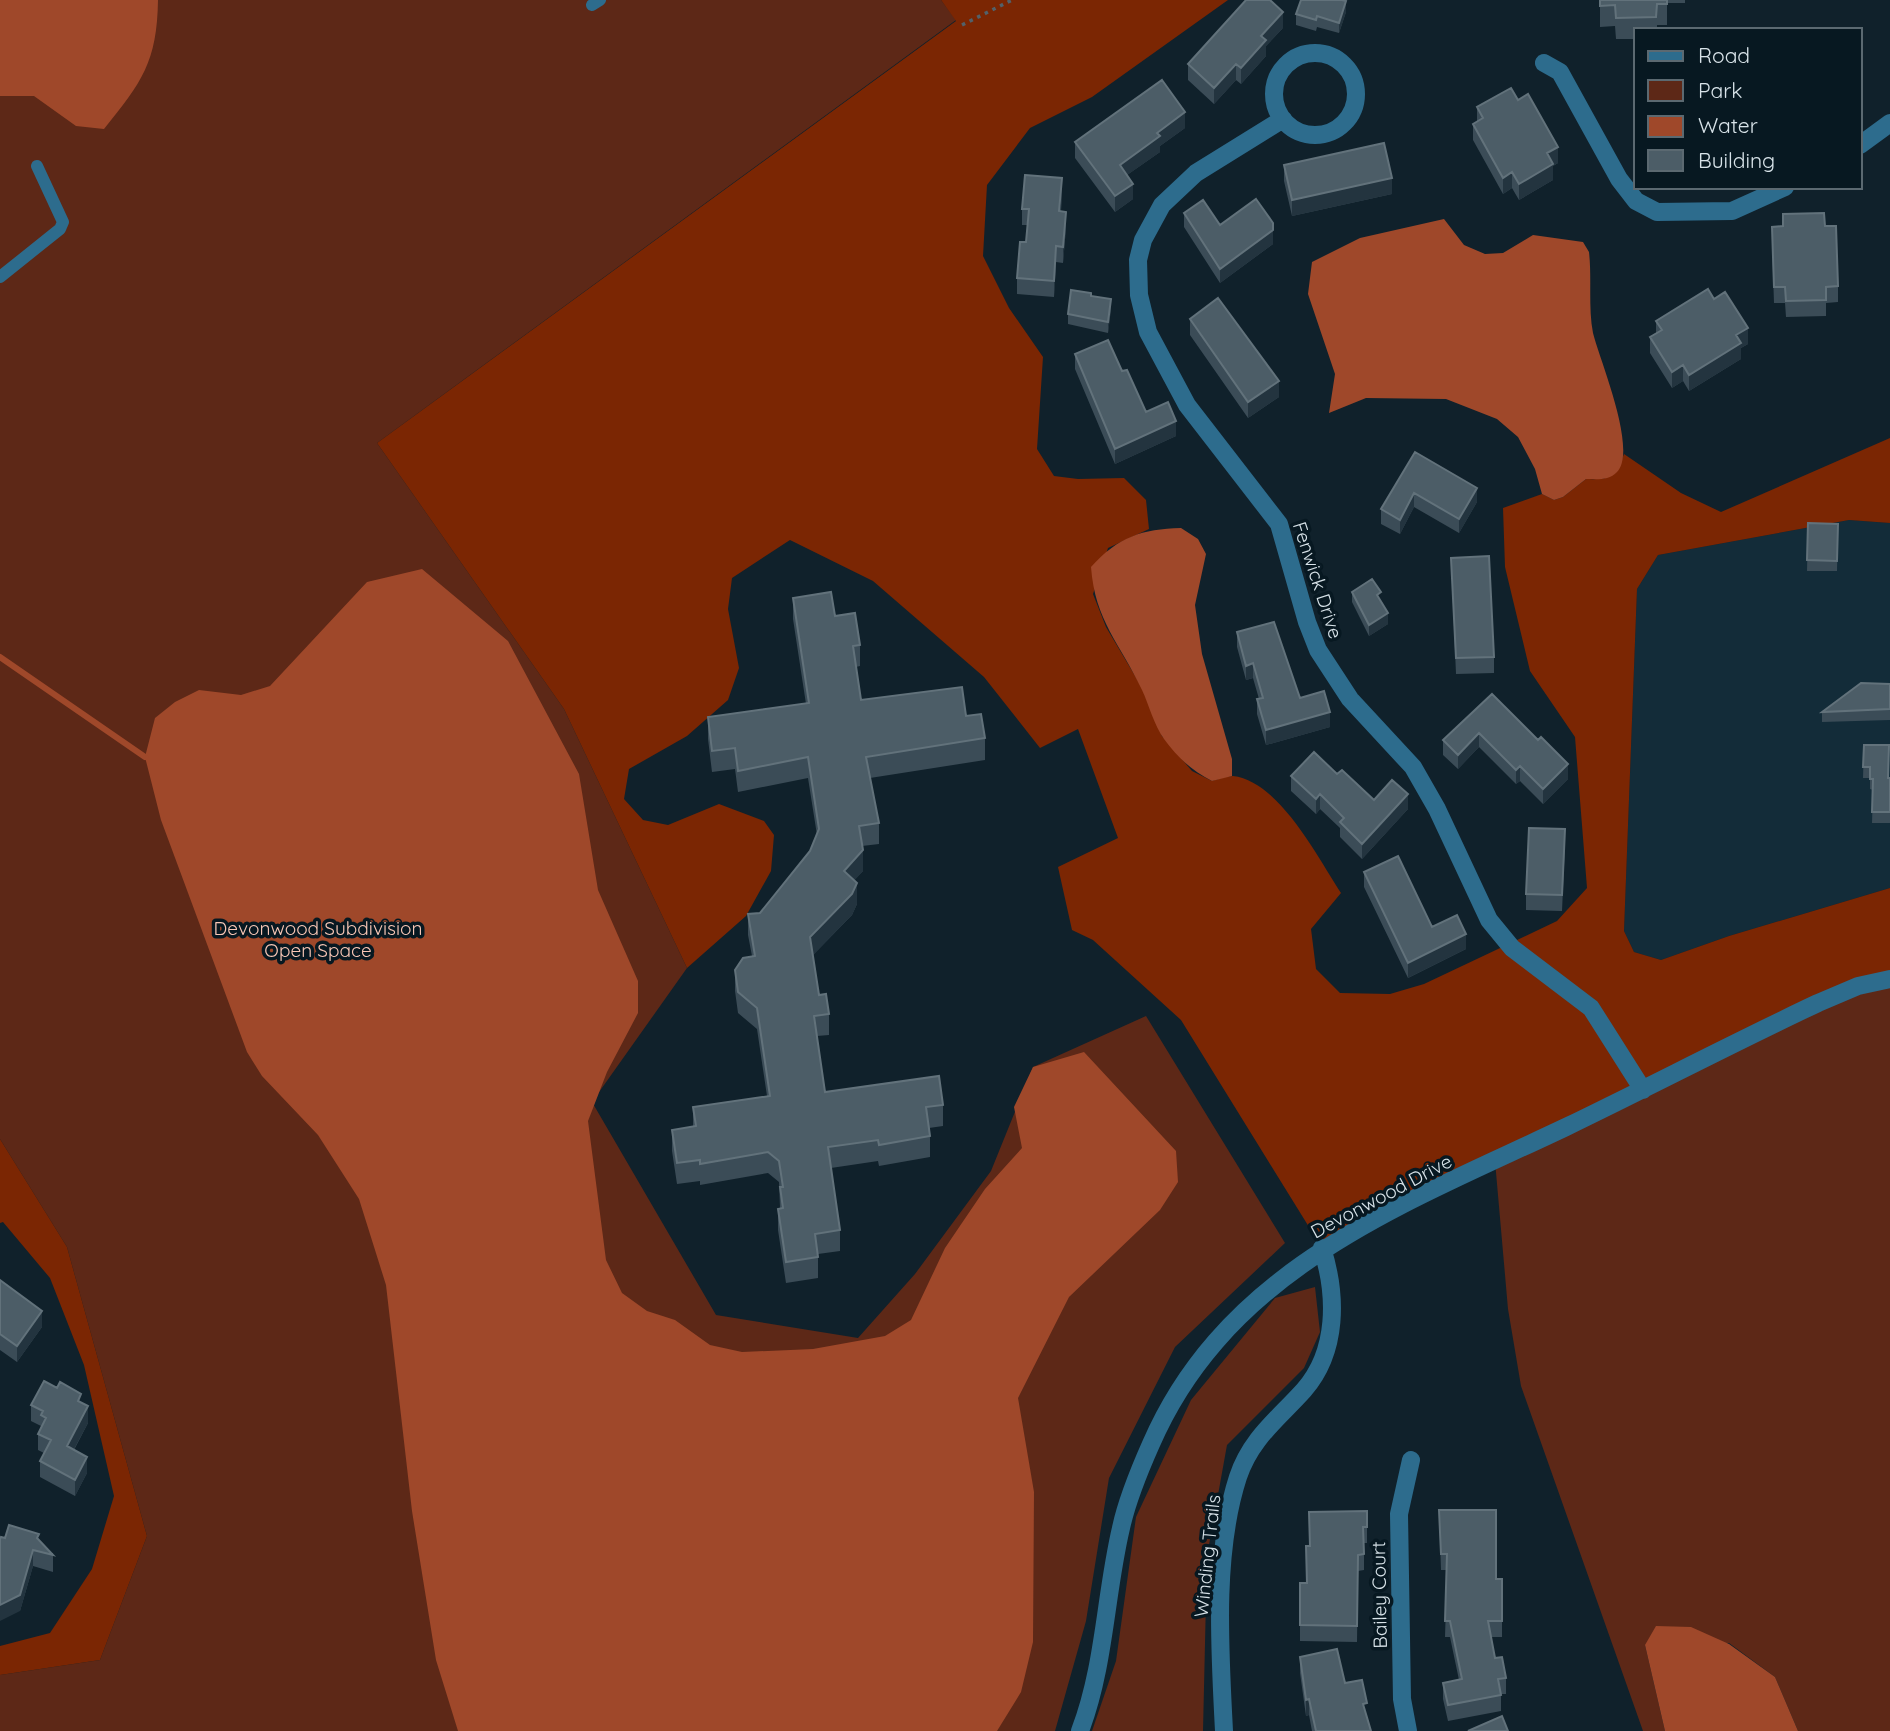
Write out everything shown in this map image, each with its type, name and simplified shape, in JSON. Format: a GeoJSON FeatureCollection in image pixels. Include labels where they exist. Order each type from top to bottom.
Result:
{"type":"FeatureCollection","features":[{"type":"Feature","properties":{"kind":"street"},"geometry":{"type":"LineString","coordinates":[[1308,53],[1321,53],[1339,61],[1349,70],[1354,82],[1356,101],[1351,114],[1337,129],[1312,135],[1298,132],[1283,119],[1275,101],[1274,88],[1281,70],[1290,61],[1308,53]]}},
{"type":"Feature","properties":{"kind":"street"},"geometry":{"type":"LineString","coordinates":[[1544,63],[1560,72],[1625,188],[1648,210],[1667,213],[1732,211],[1781,189]]}},
{"type":"Feature","properties":{"kind":"street","name":"Fenwick Drive"},"geometry":{"type":"LineString","coordinates":[[1283,119],[1185,182],[1168,197],[1154,218],[1143,240],[1137,272],[1141,307],[1148,332],[1187,405],[1279,524],[1307,622],[1318,650],[1350,699],[1413,767],[1437,809],[1489,920],[1512,948],[1591,1008],[1643,1090]]}},
{"type":"Feature","properties":{"kind":"street"},"geometry":{"type":"LineString","coordinates":[[1862,144],[1890,123]]}},
{"type":"Feature","properties":{"kind":"street","name":"Devonwood Drive"},"geometry":{"type":"LineString","coordinates":[[1080,1731],[1101,1655],[1121,1528],[1152,1441],[1179,1392],[1210,1348],[1257,1298],[1322,1248],[1396,1207],[1643,1090],[1818,1003],[1858,986],[1890,979]]}},
{"type":"Feature","properties":{"kind":"street","name":"Winding Trails"},"geometry":{"type":"LineString","coordinates":[[1223,1731],[1220,1659],[1229,1507],[1247,1453],[1262,1432],[1304,1391],[1318,1371],[1326,1352],[1332,1298],[1322,1248]]}},
{"type":"Feature","properties":{"kind":"street","name":"Bailey Court"},"geometry":{"type":"LineString","coordinates":[[1408,1731],[1402,1699],[1399,1514],[1411,1460]]}},
{"type":"Feature","properties":{"kind":"lane"},"geometry":{"type":"LineString","coordinates":[[0,277],[60,229],[63,222],[37,166]]}},
{"type":"Feature","properties":{"kind":"path"},"geometry":{"type":"LineString","coordinates":[[962,26],[1012,0]]}},
{"type":"Feature","properties":{"kind":"shaded area"},"geometry":{"type":"Polygon","coordinates":[[[941,0],[1228,0],[1092,97],[1030,128],[987,185],[983,256],[1009,308],[1043,357],[1037,449],[1054,476],[1078,479],[1124,478],[1146,500],[1149,529],[1108,548],[1093,594],[1106,627],[1141,686],[1162,736],[1192,771],[1212,781],[1233,776],[1250,781],[1266,791],[1296,823],[1341,893],[1311,929],[1316,969],[1340,993],[1390,994],[1424,984],[1557,921],[1587,888],[1575,737],[1530,671],[1505,567],[1503,508],[1542,494],[1554,500],[1563,497],[1586,479],[1607,478],[1618,468],[1624,454],[1681,493],[1721,512],[1890,438],[1890,523],[1849,520],[1658,555],[1637,589],[1624,931],[1634,952],[1661,960],[1729,936],[1890,888],[1890,979],[1858,987],[1322,1248],[1181,1020],[1093,940],[1072,930],[1058,867],[1118,838],[1078,729],[1040,748],[984,677],[873,581],[790,540],[732,578],[728,609],[739,668],[728,700],[687,736],[629,769],[624,799],[643,820],[668,825],[719,804],[764,821],[774,835],[771,871],[746,916],[687,968],[564,709],[377,443],[956,21],[941,0]]]}},
{"type":"Feature","properties":{"kind":"shaded area"},"geometry":{"type":"Polygon","coordinates":[[[1849,520],[1890,523],[1890,888],[1729,936],[1661,960],[1634,952],[1624,931],[1637,589],[1658,555],[1849,520]]]}},
{"type":"Feature","properties":{"kind":"shaded area"},"geometry":{"type":"Polygon","coordinates":[[[0,1139],[67,1247],[147,1536],[100,1660],[0,1675],[0,1646],[50,1633],[92,1569],[114,1496],[84,1365],[50,1278],[3,1222],[0,1223],[0,1139]]]}},
{"type":"Feature","properties":{"kind":"green space","name":"Devonwood Subdivision Open Space"},"geometry":{"type":"Polygon","coordinates":[[[0,0],[941,0],[956,20],[377,443],[564,709],[687,968],[592,1102],[716,1315],[858,1338],[915,1274],[991,1171],[1033,1067],[1146,1016],[1285,1243],[1175,1347],[1109,1478],[1086,1621],[1055,1731],[0,1731],[0,1675],[100,1660],[147,1536],[67,1247],[0,1139],[0,0]]]}},
{"type":"Feature","properties":{"kind":"green space"},"geometry":{"type":"Polygon","coordinates":[[[1890,979],[1890,1731],[1798,1731],[1775,1677],[1729,1643],[1645,1645],[1665,1731],[1643,1731],[1521,1386],[1508,1309],[1495,1161],[1890,979]]]}},
{"type":"Feature","properties":{"kind":"green space"},"geometry":{"type":"Polygon","coordinates":[[[1315,1287],[1320,1332],[1304,1368],[1227,1445],[1207,1556],[1203,1731],[1092,1731],[1116,1661],[1136,1517],[1191,1400],[1275,1298],[1315,1287]]]}},
{"type":"Feature","properties":{"kind":"water"},"geometry":{"type":"Polygon","coordinates":[[[0,0],[158,0],[154,40],[145,70],[138,84],[104,129],[76,126],[34,96],[0,96],[0,0]]]}},
{"type":"Feature","properties":{"kind":"water"},"geometry":{"type":"Polygon","coordinates":[[[1444,219],[1464,245],[1485,254],[1503,253],[1533,235],[1583,242],[1589,252],[1593,333],[1616,405],[1623,445],[1622,461],[1614,475],[1602,479],[1586,479],[1563,497],[1554,500],[1542,494],[1535,469],[1518,437],[1497,419],[1446,399],[1366,398],[1329,413],[1335,374],[1308,294],[1312,262],[1360,238],[1444,219]]]}},
{"type":"Feature","properties":{"kind":"water"},"geometry":{"type":"Polygon","coordinates":[[[1181,528],[1198,539],[1206,554],[1195,605],[1202,654],[1232,759],[1232,776],[1212,781],[1185,763],[1160,733],[1134,673],[1103,617],[1093,586],[1091,567],[1111,548],[1143,533],[1181,528]]]}},
{"type":"Feature","properties":{"kind":"water"},"geometry":{"type":"Polygon","coordinates":[[[422,569],[508,641],[579,774],[598,890],[638,981],[638,1013],[607,1072],[588,1121],[606,1260],[622,1293],[647,1311],[675,1320],[710,1345],[742,1352],[813,1349],[885,1336],[911,1320],[945,1248],[985,1189],[1022,1148],[1014,1107],[1033,1067],[1084,1052],[1176,1151],[1178,1182],[1160,1210],[1069,1297],[1018,1398],[1034,1492],[1033,1642],[1021,1692],[997,1731],[458,1731],[436,1660],[412,1511],[386,1285],[359,1199],[318,1135],[262,1076],[247,1052],[161,820],[145,757],[155,718],[175,702],[199,690],[241,695],[270,686],[367,582],[422,569]]]}},
{"type":"Feature","properties":{"kind":"water"},"geometry":{"type":"Polygon","coordinates":[[[1656,1626],[1691,1627],[1729,1644],[1775,1677],[1798,1731],[1665,1731],[1645,1645],[1656,1626]]]}},
{"type":"Feature","properties":{"kind":"building"},"geometry":{"type":"Polygon","coordinates":[[[1246,0],[1270,0],[1283,12],[1261,36],[1266,40],[1241,68],[1236,64],[1214,88],[1188,64],[1246,0]]]}},
{"type":"Feature","properties":{"kind":"building"},"geometry":{"type":"Polygon","coordinates":[[[1301,0],[1346,1],[1339,23],[1317,16],[1316,20],[1296,14],[1301,0]]]}},
{"type":"Feature","properties":{"kind":"building"},"geometry":{"type":"Polygon","coordinates":[[[1600,0],[1667,0],[1667,4],[1657,4],[1656,17],[1616,18],[1615,5],[1600,6],[1600,0]]]}},
{"type":"Feature","properties":{"kind":"building"},"geometry":{"type":"Polygon","coordinates":[[[1162,80],[1185,112],[1157,133],[1160,136],[1120,165],[1133,184],[1115,196],[1075,142],[1162,80]]]}},
{"type":"Feature","properties":{"kind":"building"},"geometry":{"type":"Polygon","coordinates":[[[1511,88],[1518,100],[1528,94],[1558,147],[1547,153],[1553,164],[1519,184],[1512,172],[1503,178],[1473,124],[1483,118],[1477,107],[1511,88]]]}},
{"type":"Feature","properties":{"kind":"building"},"geometry":{"type":"Polygon","coordinates":[[[1384,143],[1392,178],[1292,200],[1284,165],[1384,143]]]}},
{"type":"Feature","properties":{"kind":"building"},"geometry":{"type":"Polygon","coordinates":[[[1025,175],[1062,178],[1059,211],[1066,212],[1063,247],[1056,246],[1054,281],[1017,278],[1020,242],[1026,242],[1029,209],[1022,209],[1025,175]]]}},
{"type":"Feature","properties":{"kind":"building"},"geometry":{"type":"Polygon","coordinates":[[[1256,199],[1273,223],[1273,230],[1220,269],[1184,213],[1203,200],[1220,225],[1256,199]]]}},
{"type":"Feature","properties":{"kind":"building"},"geometry":{"type":"Polygon","coordinates":[[[1824,213],[1825,226],[1836,226],[1838,286],[1826,287],[1826,300],[1786,301],[1785,287],[1774,287],[1772,227],[1783,226],[1783,214],[1824,213]]]}},
{"type":"Feature","properties":{"kind":"building"},"geometry":{"type":"Polygon","coordinates":[[[1708,289],[1714,299],[1725,292],[1748,328],[1736,335],[1741,343],[1689,375],[1683,365],[1672,372],[1650,337],[1662,330],[1656,321],[1708,289]]]}},
{"type":"Feature","properties":{"kind":"building"},"geometry":{"type":"Polygon","coordinates":[[[1071,290],[1111,299],[1108,322],[1068,314],[1071,290]]]}},
{"type":"Feature","properties":{"kind":"building"},"geometry":{"type":"Polygon","coordinates":[[[1218,298],[1279,381],[1248,402],[1190,319],[1218,298]]]}},
{"type":"Feature","properties":{"kind":"building"},"geometry":{"type":"Polygon","coordinates":[[[1108,340],[1122,371],[1127,370],[1146,412],[1168,402],[1176,421],[1115,449],[1075,354],[1108,340]]]}},
{"type":"Feature","properties":{"kind":"building"},"geometry":{"type":"Polygon","coordinates":[[[1415,452],[1477,488],[1459,519],[1414,493],[1400,520],[1381,509],[1415,452]]]}},
{"type":"Feature","properties":{"kind":"building"},"geometry":{"type":"Polygon","coordinates":[[[1808,523],[1838,524],[1837,561],[1807,560],[1808,523]]]}},
{"type":"Feature","properties":{"kind":"building"},"geometry":{"type":"Polygon","coordinates":[[[1489,556],[1494,657],[1456,658],[1451,558],[1489,556]]]}},
{"type":"Feature","properties":{"kind":"building"},"geometry":{"type":"Polygon","coordinates":[[[1372,579],[1381,592],[1377,595],[1388,613],[1369,625],[1352,592],[1372,579]]]}},
{"type":"Feature","properties":{"kind":"building"},"geometry":{"type":"Polygon","coordinates":[[[831,592],[835,616],[855,613],[860,645],[853,646],[861,700],[962,687],[966,716],[981,714],[985,738],[866,757],[879,823],[859,826],[863,850],[844,871],[857,883],[852,894],[810,937],[819,995],[826,994],[829,1014],[814,1016],[825,1092],[939,1076],[943,1105],[926,1107],[930,1136],[879,1145],[878,1140],[828,1147],[840,1230],[815,1234],[818,1257],[786,1262],[778,1209],[783,1208],[779,1161],[768,1152],[700,1164],[700,1160],[677,1163],[672,1130],[696,1126],[693,1107],[770,1096],[757,1008],[738,992],[735,970],[743,958],[755,956],[748,914],[760,913],[810,851],[819,829],[808,757],[738,771],[735,748],[712,751],[708,717],[809,703],[793,598],[831,592]]]}},
{"type":"Feature","properties":{"kind":"building"},"geometry":{"type":"Polygon","coordinates":[[[1274,622],[1300,698],[1324,691],[1330,712],[1266,730],[1257,699],[1263,698],[1253,663],[1246,666],[1237,632],[1274,622]]]}},
{"type":"Feature","properties":{"kind":"building"},"geometry":{"type":"Polygon","coordinates":[[[1861,683],[1890,684],[1890,709],[1822,712],[1861,683]]]}},
{"type":"Feature","properties":{"kind":"building"},"geometry":{"type":"Polygon","coordinates":[[[1492,694],[1538,740],[1541,737],[1568,764],[1543,789],[1520,766],[1516,770],[1479,733],[1458,755],[1443,740],[1492,694]]]}},
{"type":"Feature","properties":{"kind":"building"},"geometry":{"type":"Polygon","coordinates":[[[1864,745],[1889,745],[1890,812],[1872,812],[1873,779],[1870,779],[1870,767],[1863,767],[1864,745]]]}},
{"type":"Feature","properties":{"kind":"building"},"geometry":{"type":"Polygon","coordinates":[[[1314,752],[1337,774],[1342,770],[1374,800],[1392,780],[1408,794],[1362,844],[1340,822],[1344,818],[1320,794],[1316,799],[1291,776],[1314,752]]]}},
{"type":"Feature","properties":{"kind":"building"},"geometry":{"type":"Polygon","coordinates":[[[1529,828],[1565,829],[1562,895],[1526,894],[1529,828]]]}},
{"type":"Feature","properties":{"kind":"building"},"geometry":{"type":"Polygon","coordinates":[[[1398,856],[1432,927],[1457,915],[1466,934],[1408,963],[1364,872],[1398,856]]]}},
{"type":"Feature","properties":{"kind":"building"},"geometry":{"type":"Polygon","coordinates":[[[0,1280],[42,1311],[17,1346],[0,1334],[0,1280]]]}},
{"type":"Feature","properties":{"kind":"building"},"geometry":{"type":"Polygon","coordinates":[[[44,1381],[57,1388],[60,1382],[81,1394],[78,1401],[88,1406],[67,1446],[87,1457],[75,1480],[40,1461],[51,1440],[38,1434],[46,1418],[41,1415],[43,1411],[31,1405],[44,1381]]]}},
{"type":"Feature","properties":{"kind":"building"},"geometry":{"type":"Polygon","coordinates":[[[1439,1510],[1496,1510],[1496,1579],[1502,1579],[1502,1621],[1488,1621],[1495,1658],[1502,1657],[1506,1678],[1498,1679],[1501,1695],[1448,1705],[1443,1683],[1462,1679],[1450,1621],[1445,1621],[1447,1554],[1441,1554],[1439,1510]]]}},
{"type":"Feature","properties":{"kind":"building"},"geometry":{"type":"Polygon","coordinates":[[[1367,1511],[1367,1527],[1363,1527],[1364,1554],[1358,1555],[1357,1626],[1300,1625],[1300,1583],[1307,1583],[1306,1546],[1310,1546],[1309,1512],[1367,1511]]]}},
{"type":"Feature","properties":{"kind":"building"},"geometry":{"type":"Polygon","coordinates":[[[9,1525],[39,1534],[37,1538],[53,1555],[33,1550],[20,1595],[0,1605],[0,1539],[5,1538],[9,1525]]]}},
{"type":"Feature","properties":{"kind":"building"},"geometry":{"type":"Polygon","coordinates":[[[1337,1649],[1345,1683],[1362,1680],[1367,1703],[1363,1704],[1371,1731],[1316,1731],[1309,1699],[1306,1700],[1300,1657],[1337,1649]]]}},
{"type":"Feature","properties":{"kind":"building"},"geometry":{"type":"Polygon","coordinates":[[[1502,1716],[1508,1731],[1468,1731],[1502,1716]]]}},
{"type":"Feature","properties":{"kind":"waterway"},"geometry":{"type":"LineString","coordinates":[[0,657],[145,757]]}}]}
